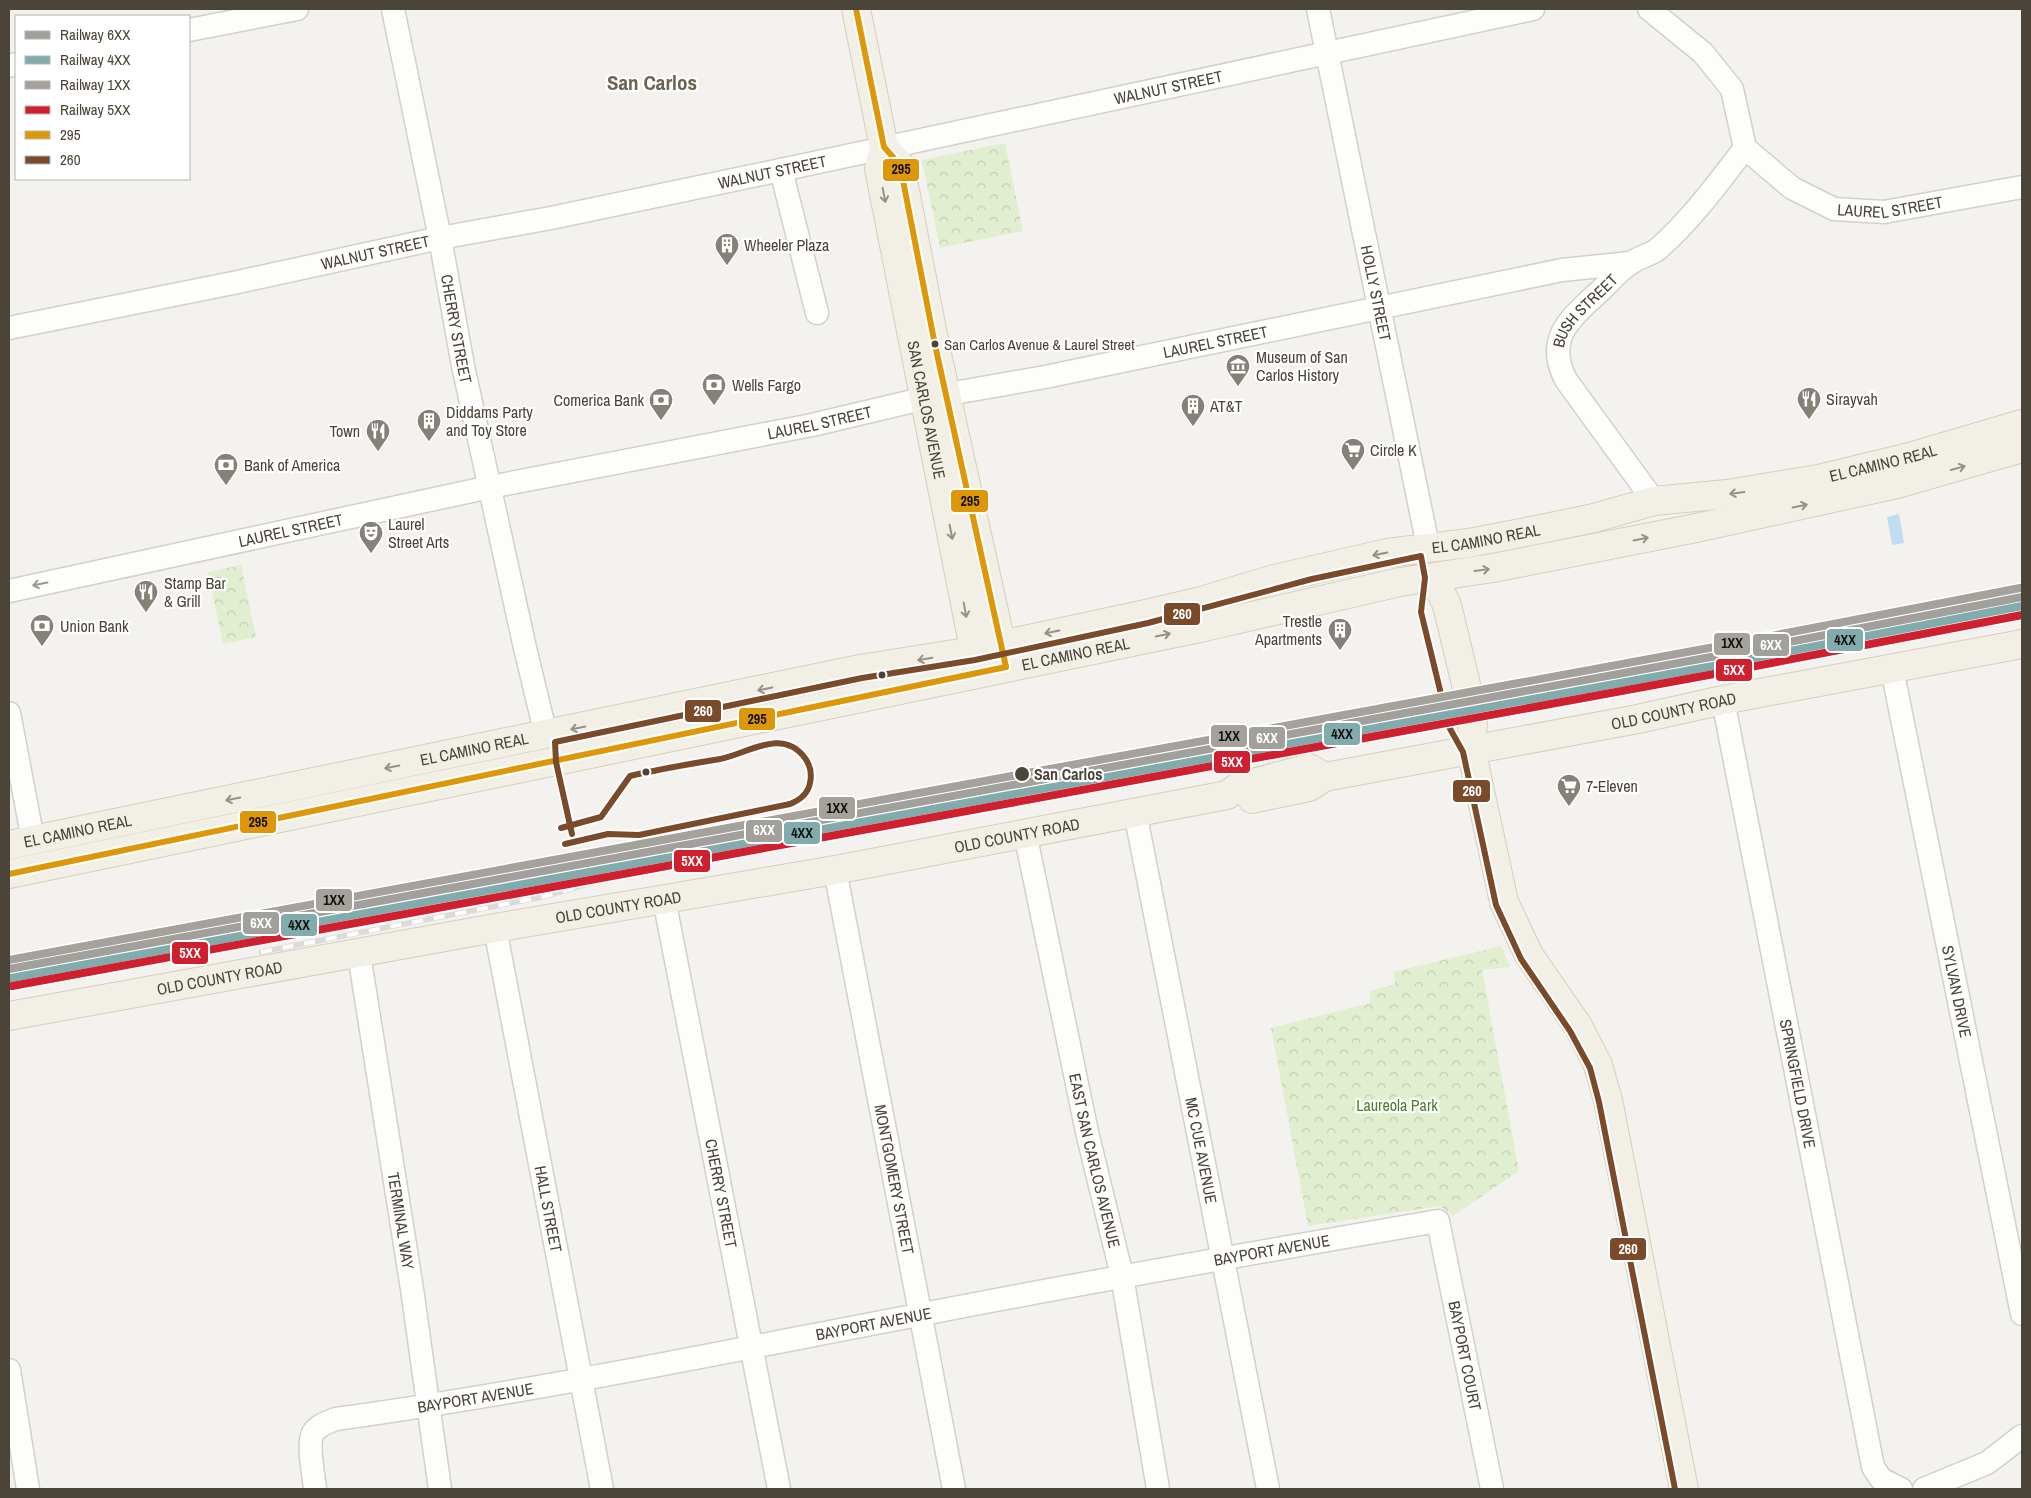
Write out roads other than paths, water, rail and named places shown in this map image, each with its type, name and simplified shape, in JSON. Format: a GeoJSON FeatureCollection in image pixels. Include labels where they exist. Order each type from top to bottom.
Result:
{"type":"FeatureCollection","features":[{"type":"Feature","properties":{"kind":"main road","name":"SAN CARLOS AVENUE"},"geometry":{"type":"LineString","coordinates":[[856,9],[884,147],[879,169],[1003,655]]}},
{"type":"Feature","properties":{"kind":"main road","name":"SAN CARLOS AVENUE"},"geometry":{"type":"LineString","coordinates":[[936,396],[976,662]]}},
{"type":"Feature","properties":{"kind":"main road","name":"EL CAMINO REAL"},"geometry":{"type":"LineString","coordinates":[[9,874],[547,763],[976,662],[1310,570],[1428,546],[1469,542],[1541,529],[1594,518],[1654,501],[1735,493],[1818,479],[1912,456],[2022,424]]}},
{"type":"Feature","properties":{"kind":"main road","name":"EL CAMINO REAL"},"geometry":{"type":"LineString","coordinates":[[1003,655],[1200,628],[1382,586],[1434,578],[1696,528],[1838,498],[1972,464],[2022,448]]}},
{"type":"Feature","properties":{"kind":"main road","name":"HOLLY STREET"},"geometry":{"type":"LineString","coordinates":[[1428,546],[1434,578],[1446,605],[1465,680],[1473,720],[1471,749],[1493,861],[1507,911],[1528,955],[1578,1026],[1598,1065],[1608,1100],[1684,1489]]}},
{"type":"Feature","properties":{"kind":"main road","name":"OLD COUNTY ROAD"},"geometry":{"type":"LineString","coordinates":[[9,1016],[664,898],[835,870],[1227,795],[1239,800],[1265,798],[1309,787],[1325,777],[1638,719],[1723,700],[2022,644]]}},
{"type":"Feature","properties":{"kind":"main road","name":"EL CAMINO REAL"},"geometry":{"type":"LineString","coordinates":[[21,842],[860,669],[976,662]]}},
{"type":"Feature","properties":{"kind":"main road"},"geometry":{"type":"LineString","coordinates":[[546,735],[547,763]]}},
{"type":"Feature","properties":{"kind":"main road"},"geometry":{"type":"LineString","coordinates":[[9,862],[27,855],[21,842]]}},
{"type":"Feature","properties":{"kind":"street"},"geometry":{"type":"LineString","coordinates":[[190,30],[297,9]]}},
{"type":"Feature","properties":{"kind":"street","name":"CHERRY STREET"},"geometry":{"type":"LineString","coordinates":[[393,9],[464,366],[546,735]]}},
{"type":"Feature","properties":{"kind":"street","name":"HOLLY STREET"},"geometry":{"type":"LineString","coordinates":[[1318,9],[1428,546]]}},
{"type":"Feature","properties":{"kind":"street","name":"WALNUT STREET"},"geometry":{"type":"LineString","coordinates":[[9,328],[238,282],[440,238],[551,218],[781,170],[1533,9]]}},
{"type":"Feature","properties":{"kind":"street"},"geometry":{"type":"LineString","coordinates":[[1649,9],[1703,53],[1732,89],[1745,148]]}},
{"type":"Feature","properties":{"kind":"street","name":"LAUREL STREET"},"geometry":{"type":"LineString","coordinates":[[1745,148],[1792,188],[1834,209],[1884,212],[2022,187]]}},
{"type":"Feature","properties":{"kind":"street","name":"BUSH STREET"},"geometry":{"type":"LineString","coordinates":[[1654,501],[1559,368],[1556,351],[1560,335],[1570,319],[1630,263],[1656,250],[1696,212],[1745,148]]}},
{"type":"Feature","properties":{"kind":"street"},"geometry":{"type":"LineString","coordinates":[[781,170],[817,313]]}},
{"type":"Feature","properties":{"kind":"street","name":"LAUREL STREET"},"geometry":{"type":"LineString","coordinates":[[9,590],[490,487],[820,424],[936,396],[1380,309],[1562,270],[1630,263]]}},
{"type":"Feature","properties":{"kind":"street","name":"SYLVAN DRIVE"},"geometry":{"type":"LineString","coordinates":[[1892,669],[2022,1314]]}},
{"type":"Feature","properties":{"kind":"street","name":"SPRINGFIELD DRIVE"},"geometry":{"type":"LineString","coordinates":[[1723,700],[1873,1467],[1882,1479],[1901,1489]]}},
{"type":"Feature","properties":{"kind":"street"},"geometry":{"type":"LineString","coordinates":[[9,713],[21,842]]}},
{"type":"Feature","properties":{"kind":"street","name":"MC CUE AVENUE"},"geometry":{"type":"LineString","coordinates":[[1135,812],[1268,1489]]}},
{"type":"Feature","properties":{"kind":"street","name":"EAST SAN CARLOS AVENUE"},"geometry":{"type":"LineString","coordinates":[[1025,833],[1087,1132],[1122,1276],[1158,1489]]}},
{"type":"Feature","properties":{"kind":"street","name":"MONTGOMERY STREET"},"geometry":{"type":"LineString","coordinates":[[835,870],[954,1489]]}},
{"type":"Feature","properties":{"kind":"street","name":"CHERRY STREET"},"geometry":{"type":"LineString","coordinates":[[664,898],[778,1489]]}},
{"type":"Feature","properties":{"kind":"street","name":"HALL STREET"},"geometry":{"type":"LineString","coordinates":[[495,928],[602,1489]]}},
{"type":"Feature","properties":{"kind":"street","name":"TERMINAL WAY"},"geometry":{"type":"LineString","coordinates":[[358,954],[430,1406],[440,1489]]}},
{"type":"Feature","properties":{"kind":"street","name":"BAYPORT AVENUE"},"geometry":{"type":"LineString","coordinates":[[315,1489],[311,1449],[312,1434],[322,1424],[336,1418],[430,1406],[582,1381],[1122,1276],[1438,1222]]}},
{"type":"Feature","properties":{"kind":"street","name":"BAYPORT COURT"},"geometry":{"type":"LineString","coordinates":[[1438,1222],[1492,1489]]}},
{"type":"Feature","properties":{"kind":"street"},"geometry":{"type":"LineString","coordinates":[[9,1370],[28,1489]]}},
{"type":"Feature","properties":{"kind":"street"},"geometry":{"type":"LineString","coordinates":[[1924,1489],[1987,1463],[2022,1436]]}},
{"type":"Feature","properties":{"kind":"water"},"geometry":{"type":"Polygon","coordinates":[[[1899,514],[1904,543],[1892,545],[1887,517],[1899,514]]]}},
{"type":"Feature","properties":{"kind":"railway"},"geometry":{"type":"LineString","coordinates":[[261,952],[542,897],[688,856]]}},
{"type":"Feature","properties":{"kind":"rail line","name":"1XX"},"geometry":{"type":"LineString","coordinates":[[9,960],[1709,648],[2020,588]]}},
{"type":"Feature","properties":{"kind":"rail line","name":"6XX"},"geometry":{"type":"LineString","coordinates":[[9,969],[1711,657],[2022,597]]}},
{"type":"Feature","properties":{"kind":"rail line","name":"4XX"},"geometry":{"type":"LineString","coordinates":[[11,978],[1713,666],[2022,606]]}},
{"type":"Feature","properties":{"kind":"rail line","name":"5XX"},"geometry":{"type":"LineString","coordinates":[[12,986],[1714,674],[2022,615]]}},
{"type":"Feature","properties":{"kind":"place","name":"Wheeler Plaza"},"geometry":{"type":"Point","coordinates":[727,266]}},
{"type":"Feature","properties":{"kind":"place","name":"San Carlos Avenue & Laurel Street"},"geometry":{"type":"Point","coordinates":[935,344]}},
{"type":"Feature","properties":{"kind":"place","name":"Museum of San Carlos History"},"geometry":{"type":"Point","coordinates":[1238,387]}},
{"type":"Feature","properties":{"kind":"place","name":"Wells Fargo"},"geometry":{"type":"Point","coordinates":[714,406]}},
{"type":"Feature","properties":{"kind":"place","name":"Sirayvah"},"geometry":{"type":"Point","coordinates":[1809,420]}},
{"type":"Feature","properties":{"kind":"place","name":"Comerica Bank"},"geometry":{"type":"Point","coordinates":[661,421]}},
{"type":"Feature","properties":{"kind":"place","name":"AT&T"},"geometry":{"type":"Point","coordinates":[1193,427]}},
{"type":"Feature","properties":{"kind":"place","name":"Diddams Party and Toy Store"},"geometry":{"type":"Point","coordinates":[429,442]}},
{"type":"Feature","properties":{"kind":"place","name":"Town"},"geometry":{"type":"Point","coordinates":[378,452]}},
{"type":"Feature","properties":{"kind":"place","name":"Circle K"},"geometry":{"type":"Point","coordinates":[1353,471]}},
{"type":"Feature","properties":{"kind":"place","name":"Bank of America"},"geometry":{"type":"Point","coordinates":[226,486]}},
{"type":"Feature","properties":{"kind":"place","name":"Laurel Street Arts"},"geometry":{"type":"Point","coordinates":[371,554]}},
{"type":"Feature","properties":{"kind":"place","name":"Stamp Bar & Grill"},"geometry":{"type":"Point","coordinates":[146,613]}},
{"type":"Feature","properties":{"kind":"place","name":"Union Bank"},"geometry":{"type":"Point","coordinates":[42,647]}},
{"type":"Feature","properties":{"kind":"place","name":"Trestle Apartments"},"geometry":{"type":"Point","coordinates":[1340,651]}},
{"type":"Feature","properties":{"kind":"place","name":"San Carlos"},"geometry":{"type":"Point","coordinates":[1022,774]}},
{"type":"Feature","properties":{"kind":"place","name":"7-Eleven"},"geometry":{"type":"Point","coordinates":[1569,807]}},
{"type":"Feature","properties":{"kind":"district","name":"San Carlos"},"geometry":{"type":"Point","coordinates":[652,83]}},
{"type":"Feature","properties":{"kind":"park label","name":"Laureola Park"},"geometry":{"type":"Point","coordinates":[1397,1105]}}]}
